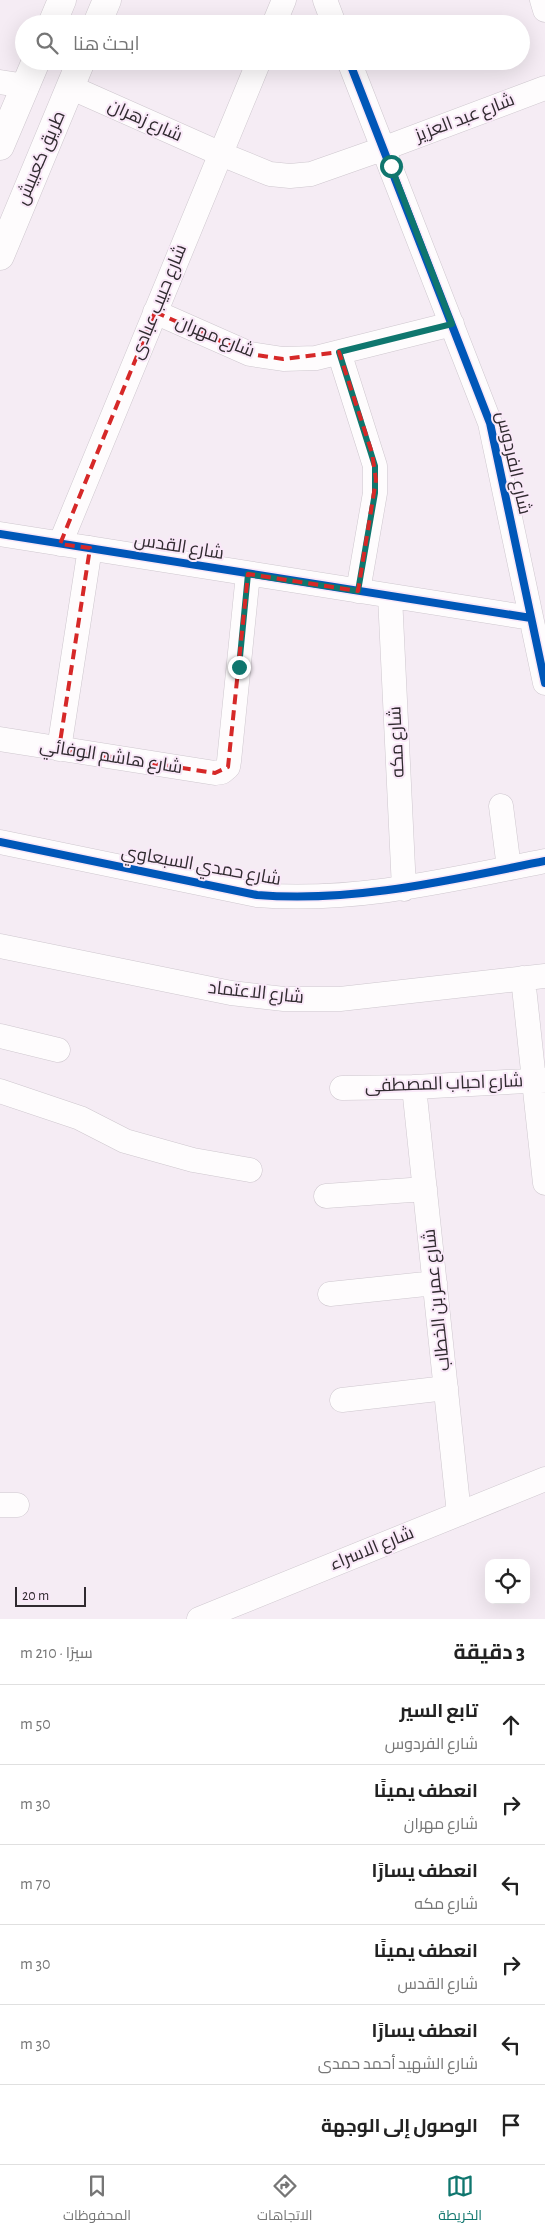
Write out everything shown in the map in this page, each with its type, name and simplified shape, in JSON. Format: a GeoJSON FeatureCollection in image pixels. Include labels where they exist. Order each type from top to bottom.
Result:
{"type":"FeatureCollection","features":[{"type":"Feature","properties":{"kind":"street"},"geometry":{"type":"LineString","coordinates":[[56,15],[62,0]]}},
{"type":"Feature","properties":{"kind":"street"},"geometry":{"type":"LineString","coordinates":[[101,15],[107,0]]}},
{"type":"Feature","properties":{"kind":"street"},"geometry":{"type":"LineString","coordinates":[[278,15],[284,0]]}},
{"type":"Feature","properties":{"kind":"street"},"geometry":{"type":"LineString","coordinates":[[325,0],[331,15]]}},
{"type":"Feature","properties":{"kind":"street"},"geometry":{"type":"LineString","coordinates":[[542,0],[545,10]]}},
{"type":"Feature","properties":{"kind":"street"},"geometry":{"type":"LineString","coordinates":[[0,146],[13,84],[27,70]]}},
{"type":"Feature","properties":{"kind":"street","name":"طريق كعبيش"},"geometry":{"type":"LineString","coordinates":[[0,256],[77,70]]}},
{"type":"Feature","properties":{"kind":"street","name":"شارع حبيب عبادى"},"geometry":{"type":"LineString","coordinates":[[60,544],[255,70]]}},
{"type":"Feature","properties":{"kind":"street","name":"شارع الفردوس"},"geometry":{"type":"LineString","coordinates":[[354,70],[483,402],[494,439],[531,618],[542,657],[545,683]]}},
{"type":"Feature","properties":{"kind":"street","name":"شارع زهران"},"geometry":{"type":"LineString","coordinates":[[70,87],[270,174],[290,176],[310,174],[384,148]]}},
{"type":"Feature","properties":{"kind":"street","name":"شارع عبد العزيز"},"geometry":{"type":"LineString","coordinates":[[384,148],[545,88]]}},
{"type":"Feature","properties":{"kind":"street","name":"شارع مهران"},"geometry":{"type":"LineString","coordinates":[[155,312],[250,354],[283,359],[316,358],[452,324]]}},
{"type":"Feature","properties":{"kind":"street"},"geometry":{"type":"LineString","coordinates":[[339,352],[375,466],[375,493],[358,591]]}},
{"type":"Feature","properties":{"kind":"street","name":"شارع القدس"},"geometry":{"type":"LineString","coordinates":[[0,534],[531,618]]}},
{"type":"Feature","properties":{"kind":"street"},"geometry":{"type":"LineString","coordinates":[[59,748],[90,548]]}},
{"type":"Feature","properties":{"kind":"street","name":"شارع هاشم الوفائي"},"geometry":{"type":"LineString","coordinates":[[0,739],[215,773],[222,772],[228,767],[229,761],[248,574]]}},
{"type":"Feature","properties":{"kind":"street","name":"شارع مكه"},"geometry":{"type":"LineString","coordinates":[[390,596],[404,889]]}},
{"type":"Feature","properties":{"kind":"street"},"geometry":{"type":"LineString","coordinates":[[501,806],[509,868]]}},
{"type":"Feature","properties":{"kind":"street","name":"شارع حمدي السبعاوي"},"geometry":{"type":"LineString","coordinates":[[0,842],[257,895],[292,898],[326,897],[404,889],[545,862]]}},
{"type":"Feature","properties":{"kind":"street","name":"شارع الاعتماد"},"geometry":{"type":"LineString","coordinates":[[0,946],[231,993],[284,999],[340,999],[534,977]]}},
{"type":"Feature","properties":{"kind":"street"},"geometry":{"type":"LineString","coordinates":[[534,977],[545,1183]]}},
{"type":"Feature","properties":{"kind":"street"},"geometry":{"type":"LineString","coordinates":[[0,1036],[58,1050]]}},
{"type":"Feature","properties":{"kind":"street","name":"شارع احباب المصطفى"},"geometry":{"type":"LineString","coordinates":[[342,1088],[414,1087],[540,1080]]}},
{"type":"Feature","properties":{"kind":"street","name":"شارع عمر بن الخطاب"},"geometry":{"type":"LineString","coordinates":[[414,1087],[459,1514]]}},
{"type":"Feature","properties":{"kind":"street"},"geometry":{"type":"LineString","coordinates":[[0,1091],[80,1118],[125,1141],[193,1160],[250,1170]]}},
{"type":"Feature","properties":{"kind":"street"},"geometry":{"type":"LineString","coordinates":[[326,1196],[425,1189]]}},
{"type":"Feature","properties":{"kind":"street"},"geometry":{"type":"LineString","coordinates":[[330,1294],[435,1282]]}},
{"type":"Feature","properties":{"kind":"street"},"geometry":{"type":"LineString","coordinates":[[342,1400],[446,1388]]}},
{"type":"Feature","properties":{"kind":"street","name":"شارع الاسراء"},"geometry":{"type":"LineString","coordinates":[[199,1619],[545,1480]]}},
{"type":"Feature","properties":{"kind":"highlighted area"},"geometry":{"type":"Polygon","coordinates":[[[155,312],[250,354],[283,359],[339,352],[372,453],[376,480],[358,591],[248,574],[228,767],[215,773],[59,749],[90,548],[60,544],[155,312]]]}},
{"type":"Feature","properties":{"kind":"cycle path"},"geometry":{"type":"LineString","coordinates":[[353,70],[490,423],[545,683]]}},
{"type":"Feature","properties":{"kind":"cycle path"},"geometry":{"type":"LineString","coordinates":[[0,534],[531,618]]}},
{"type":"Feature","properties":{"kind":"cycle path"},"geometry":{"type":"LineString","coordinates":[[0,842],[257,895],[293,897],[330,896],[402,888],[545,861]]}},
{"type":"Feature","properties":{"kind":"route"},"geometry":{"type":"LineString","coordinates":[[239,667],[248,574],[358,591],[375,493],[375,466],[339,352],[452,324],[391,166]]}}]}
